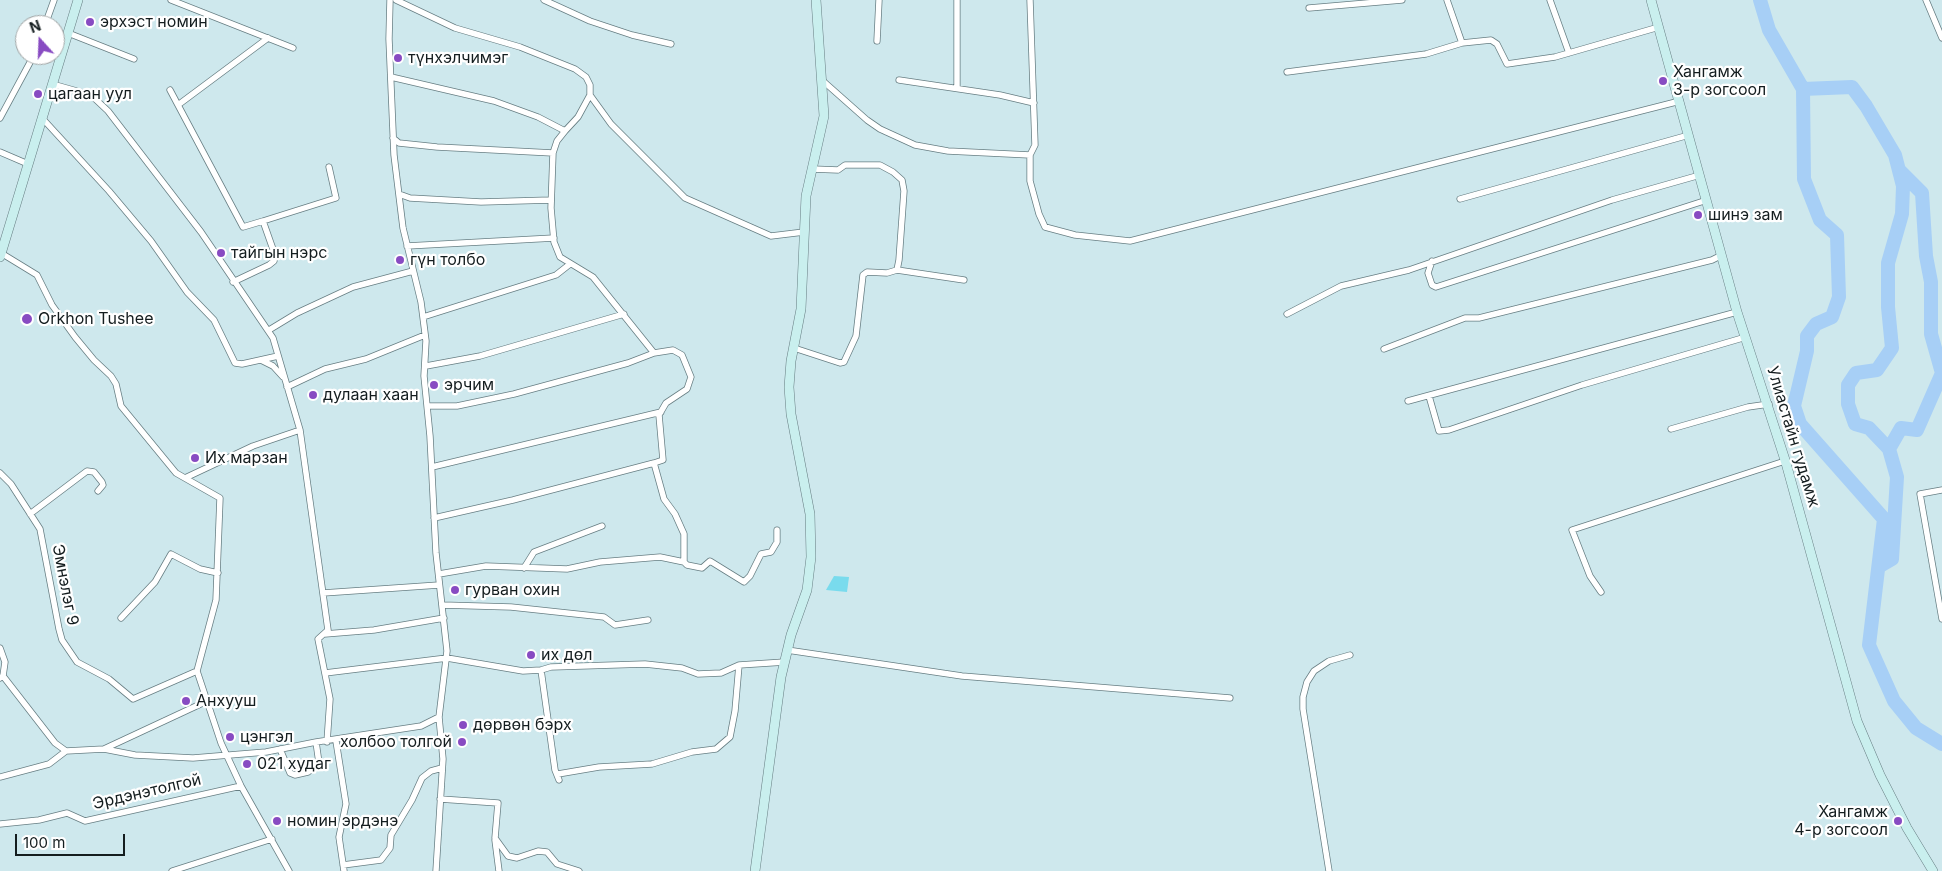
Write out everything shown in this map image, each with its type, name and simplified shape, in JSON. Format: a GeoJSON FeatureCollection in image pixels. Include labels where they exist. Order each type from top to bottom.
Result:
{"type":"FeatureCollection","features":[{"type":"Feature","properties":{"kind":"main road"},"geometry":{"type":"LineString","coordinates":[[1,255],[78,0]]}},
{"type":"Feature","properties":{"kind":"main road"},"geometry":{"type":"LineString","coordinates":[[755,871],[777,706],[787,650],[807,590],[812,538],[810,514],[790,400],[790,375],[801,308],[806,196],[823,124],[823,81],[816,0]]}},
{"type":"Feature","properties":{"kind":"main road","name":"Улиастайн гудамж"},"geometry":{"type":"LineString","coordinates":[[1651,0],[1737,312],[1769,404],[1857,721],[1875,766],[1902,819],[1934,871]]}},
{"type":"Feature","properties":{"kind":"street"},"geometry":{"type":"LineString","coordinates":[[49,15],[54,0]]}},
{"type":"Feature","properties":{"kind":"street"},"geometry":{"type":"LineString","coordinates":[[171,0],[293,48]]}},
{"type":"Feature","properties":{"kind":"street"},"geometry":{"type":"LineString","coordinates":[[390,0],[393,138],[407,246],[425,334],[426,366],[424,376],[439,585],[447,658],[439,717],[442,768],[436,871]]}},
{"type":"Feature","properties":{"kind":"street"},"geometry":{"type":"LineString","coordinates":[[396,0],[454,28],[506,42],[565,64],[586,76],[590,85],[590,95],[578,118],[557,141],[553,153],[551,200],[554,238],[560,257],[590,275],[624,314],[654,353]]}},
{"type":"Feature","properties":{"kind":"street"},"geometry":{"type":"LineString","coordinates":[[544,0],[599,24],[632,35],[671,44]]}},
{"type":"Feature","properties":{"kind":"street"},"geometry":{"type":"LineString","coordinates":[[877,41],[879,0]]}},
{"type":"Feature","properties":{"kind":"street"},"geometry":{"type":"LineString","coordinates":[[957,0],[957,88]]}},
{"type":"Feature","properties":{"kind":"street"},"geometry":{"type":"LineString","coordinates":[[1030,0],[1035,145],[1030,156],[1030,181],[1039,214],[1045,227],[1075,236],[1130,242],[1680,101]]}},
{"type":"Feature","properties":{"kind":"street"},"geometry":{"type":"LineString","coordinates":[[1310,8],[1402,0]]}},
{"type":"Feature","properties":{"kind":"street"},"geometry":{"type":"LineString","coordinates":[[1447,0],[1462,43]]}},
{"type":"Feature","properties":{"kind":"street"},"geometry":{"type":"LineString","coordinates":[[1550,0],[1569,53]]}},
{"type":"Feature","properties":{"kind":"street"},"geometry":{"type":"LineString","coordinates":[[1926,0],[1942,38]]}},
{"type":"Feature","properties":{"kind":"street"},"geometry":{"type":"LineString","coordinates":[[1287,72],[1426,54],[1462,43],[1491,40],[1497,44],[1507,64],[1569,53],[1659,27]]}},
{"type":"Feature","properties":{"kind":"street"},"geometry":{"type":"LineString","coordinates":[[68,34],[134,59]]}},
{"type":"Feature","properties":{"kind":"street"},"geometry":{"type":"LineString","coordinates":[[178,105],[268,38]]}},
{"type":"Feature","properties":{"kind":"street"},"geometry":{"type":"LineString","coordinates":[[0,118],[29,65]]}},
{"type":"Feature","properties":{"kind":"street"},"geometry":{"type":"LineString","coordinates":[[391,77],[494,101],[538,117],[565,131]]}},
{"type":"Feature","properties":{"kind":"street"},"geometry":{"type":"LineString","coordinates":[[899,80],[957,88],[1034,103]]}},
{"type":"Feature","properties":{"kind":"street"},"geometry":{"type":"LineString","coordinates":[[823,81],[880,129],[916,145],[948,151],[1030,156]]}},
{"type":"Feature","properties":{"kind":"street"},"geometry":{"type":"LineString","coordinates":[[52,84],[88,93],[105,107],[201,232],[233,282],[269,330],[300,430],[323,593],[328,630],[318,639],[330,698],[326,742]]}},
{"type":"Feature","properties":{"kind":"street"},"geometry":{"type":"LineString","coordinates":[[170,90],[243,227],[336,198],[329,168]]}},
{"type":"Feature","properties":{"kind":"street"},"geometry":{"type":"LineString","coordinates":[[590,95],[625,139],[686,198],[771,236],[804,232]]}},
{"type":"Feature","properties":{"kind":"street"},"geometry":{"type":"LineString","coordinates":[[42,118],[92,175],[109,191],[151,241],[187,292],[214,320],[235,363],[242,364],[278,356]]}},
{"type":"Feature","properties":{"kind":"street"},"geometry":{"type":"LineString","coordinates":[[1460,199],[1689,134]]}},
{"type":"Feature","properties":{"kind":"street"},"geometry":{"type":"LineString","coordinates":[[393,138],[399,144],[553,153]]}},
{"type":"Feature","properties":{"kind":"street"},"geometry":{"type":"LineString","coordinates":[[0,152],[28,164]]}},
{"type":"Feature","properties":{"kind":"street"},"geometry":{"type":"LineString","coordinates":[[812,169],[838,170],[845,165],[880,165],[893,172],[902,180],[904,192],[900,260],[897,270]]}},
{"type":"Feature","properties":{"kind":"street"},"geometry":{"type":"LineString","coordinates":[[1287,314],[1341,286],[1409,270],[1612,200],[1700,175]]}},
{"type":"Feature","properties":{"kind":"street"},"geometry":{"type":"LineString","coordinates":[[399,194],[410,198],[481,202],[551,200]]}},
{"type":"Feature","properties":{"kind":"street"},"geometry":{"type":"LineString","coordinates":[[1432,261],[1428,273],[1432,285],[1436,287],[1707,200]]}},
{"type":"Feature","properties":{"kind":"street"},"geometry":{"type":"LineString","coordinates":[[233,282],[274,262],[275,255],[263,221]]}},
{"type":"Feature","properties":{"kind":"street"},"geometry":{"type":"LineString","coordinates":[[407,246],[554,238]]}},
{"type":"Feature","properties":{"kind":"street"},"geometry":{"type":"LineString","coordinates":[[1,255],[37,274],[52,305],[75,337],[94,360],[111,376],[116,384],[121,406],[176,473],[220,498],[216,600],[197,671],[220,743],[241,786],[289,871]]}},
{"type":"Feature","properties":{"kind":"street"},"geometry":{"type":"LineString","coordinates":[[1384,349],[1465,318],[1479,318],[1712,260],[1722,255]]}},
{"type":"Feature","properties":{"kind":"street"},"geometry":{"type":"LineString","coordinates":[[423,317],[556,275],[570,264]]}},
{"type":"Feature","properties":{"kind":"street"},"geometry":{"type":"LineString","coordinates":[[794,348],[840,363],[844,362],[856,336],[863,275],[867,272],[886,273],[897,270],[964,280]]}},
{"type":"Feature","properties":{"kind":"street"},"geometry":{"type":"LineString","coordinates":[[269,330],[346,290],[373,280],[413,271]]}},
{"type":"Feature","properties":{"kind":"street"},"geometry":{"type":"LineString","coordinates":[[1408,401],[1737,312]]}},
{"type":"Feature","properties":{"kind":"street"},"geometry":{"type":"LineString","coordinates":[[426,366],[480,356],[624,314]]}},
{"type":"Feature","properties":{"kind":"street"},"geometry":{"type":"LineString","coordinates":[[287,387],[326,369],[366,359],[425,334]]}},
{"type":"Feature","properties":{"kind":"street"},"geometry":{"type":"LineString","coordinates":[[1429,396],[1439,431],[1449,430],[1582,385],[1746,337]]}},
{"type":"Feature","properties":{"kind":"street"},"geometry":{"type":"LineString","coordinates":[[427,406],[457,406],[514,394],[628,363],[654,353],[673,350],[682,355],[691,377],[688,388],[666,403],[658,415],[663,460],[513,500],[434,518]]}},
{"type":"Feature","properties":{"kind":"street"},"geometry":{"type":"LineString","coordinates":[[258,359],[273,366],[284,378]]}},
{"type":"Feature","properties":{"kind":"street"},"geometry":{"type":"LineString","coordinates":[[1671,428],[1748,407],[1769,404]]}},
{"type":"Feature","properties":{"kind":"street"},"geometry":{"type":"LineString","coordinates":[[432,467],[661,412]]}},
{"type":"Feature","properties":{"kind":"street"},"geometry":{"type":"LineString","coordinates":[[185,478],[254,446],[300,430]]}},
{"type":"Feature","properties":{"kind":"street"},"geometry":{"type":"LineString","coordinates":[[1601,592],[1590,576],[1572,530],[1785,461]]}},
{"type":"Feature","properties":{"kind":"street"},"geometry":{"type":"LineString","coordinates":[[654,463],[664,499],[676,514],[684,534],[684,562]]}},
{"type":"Feature","properties":{"kind":"street"},"geometry":{"type":"LineString","coordinates":[[30,514],[87,471],[94,472],[102,482],[103,485],[98,491]]}},
{"type":"Feature","properties":{"kind":"street","name":"Эмнэлэг 9"},"geometry":{"type":"LineString","coordinates":[[0,473],[10,484],[40,529],[52,603],[62,640],[78,662],[109,679],[133,700],[197,671]]}},
{"type":"Feature","properties":{"kind":"street"},"geometry":{"type":"LineString","coordinates":[[1942,490],[1920,494],[1942,619]]}},
{"type":"Feature","properties":{"kind":"street"},"geometry":{"type":"LineString","coordinates":[[524,568],[534,552],[602,526]]}},
{"type":"Feature","properties":{"kind":"street"},"geometry":{"type":"LineString","coordinates":[[439,574],[486,566],[524,568],[529,566],[567,569],[600,562],[660,557],[702,568],[710,561],[744,582],[750,576],[761,554],[771,552],[777,542],[777,530]]}},
{"type":"Feature","properties":{"kind":"street"},"geometry":{"type":"LineString","coordinates":[[121,618],[155,582],[171,554],[200,569],[218,573]]}},
{"type":"Feature","properties":{"kind":"street"},"geometry":{"type":"LineString","coordinates":[[323,593],[439,585]]}},
{"type":"Feature","properties":{"kind":"street"},"geometry":{"type":"LineString","coordinates":[[442,605],[511,607],[604,616],[615,625],[648,620]]}},
{"type":"Feature","properties":{"kind":"street"},"geometry":{"type":"LineString","coordinates":[[325,634],[444,618]]}},
{"type":"Feature","properties":{"kind":"street"},"geometry":{"type":"LineString","coordinates":[[0,648],[5,662],[1,677],[55,743],[66,751]]}},
{"type":"Feature","properties":{"kind":"street"},"geometry":{"type":"LineString","coordinates":[[787,650],[962,676],[1230,698]]}},
{"type":"Feature","properties":{"kind":"street"},"geometry":{"type":"LineString","coordinates":[[1329,871],[1303,709],[1303,697],[1306,682],[1314,672],[1329,661],[1350,655]]}},
{"type":"Feature","properties":{"kind":"street"},"geometry":{"type":"LineString","coordinates":[[325,673],[447,658],[523,671],[541,670],[551,667],[645,664],[682,668],[698,674],[721,673],[739,665],[785,662]]}},
{"type":"Feature","properties":{"kind":"street"},"geometry":{"type":"LineString","coordinates":[[541,670],[555,770],[559,777],[599,767],[652,764],[692,752],[716,749],[730,737],[735,711],[739,665]]}},
{"type":"Feature","properties":{"kind":"street"},"geometry":{"type":"LineString","coordinates":[[104,749],[207,701]]}},
{"type":"Feature","properties":{"kind":"street"},"geometry":{"type":"LineString","coordinates":[[0,777],[49,764],[66,751],[104,749],[135,756],[193,758],[227,755],[280,749],[316,742],[336,741],[421,726],[439,717]]}},
{"type":"Feature","properties":{"kind":"street"},"geometry":{"type":"LineString","coordinates":[[336,741],[346,804],[339,837],[343,868],[381,860],[390,848],[391,835],[412,800],[422,778],[431,771],[442,768]]}},
{"type":"Feature","properties":{"kind":"street"},"geometry":{"type":"LineString","coordinates":[[280,749],[290,773],[308,772],[319,763],[316,742]]}},
{"type":"Feature","properties":{"kind":"street","name":"Эрдэнэтолгой"},"geometry":{"type":"LineString","coordinates":[[0,824],[39,820],[67,813],[85,820],[241,786]]}},
{"type":"Feature","properties":{"kind":"street"},"geometry":{"type":"LineString","coordinates":[[440,799],[498,803],[495,838],[499,871]]}},
{"type":"Feature","properties":{"kind":"street"},"geometry":{"type":"LineString","coordinates":[[495,838],[508,856],[516,858],[538,852],[547,852],[557,864],[578,871]]}},
{"type":"Feature","properties":{"kind":"street"},"geometry":{"type":"LineString","coordinates":[[172,871],[272,839]]}},
{"type":"Feature","properties":{"kind":"shaded area"},"geometry":{"type":"Polygon","coordinates":[[[834,576],[849,577],[847,592],[826,590],[834,576]]]}},
{"type":"Feature","properties":{"kind":"waterway"},"geometry":{"type":"LineString","coordinates":[[1760,0],[1769,30],[1803,89],[1804,179],[1820,220],[1837,235],[1839,297],[1832,317],[1816,324],[1807,336],[1807,351],[1794,406],[1800,424],[1884,519],[1869,645],[1894,701],[1916,728],[1942,744]]}},
{"type":"Feature","properties":{"kind":"waterway"},"geometry":{"type":"LineString","coordinates":[[1803,89],[1852,87],[1866,106],[1895,155],[1903,186],[1902,214],[1888,263],[1888,307],[1892,348],[1877,370],[1856,373],[1848,385],[1848,404],[1855,424],[1869,428],[1889,449],[1897,477],[1892,559],[1880,566]]}},
{"type":"Feature","properties":{"kind":"waterway"},"geometry":{"type":"LineString","coordinates":[[1889,449],[1901,428],[1917,430],[1942,373],[1931,334],[1931,282],[1926,256],[1922,193],[1899,170]]}},
{"type":"Feature","properties":{"kind":"place","name":"эрхэст номин"},"geometry":{"type":"Point","coordinates":[90,22]}},
{"type":"Feature","properties":{"kind":"place","name":"түнхэлчимэг"},"geometry":{"type":"Point","coordinates":[398,58]}},
{"type":"Feature","properties":{"kind":"place","name":"Хангамж 3-р зогсоол"},"geometry":{"type":"Point","coordinates":[1663,81]}},
{"type":"Feature","properties":{"kind":"place","name":"цагаан уул"},"geometry":{"type":"Point","coordinates":[38,94]}},
{"type":"Feature","properties":{"kind":"place","name":"шинэ зам"},"geometry":{"type":"Point","coordinates":[1698,215]}},
{"type":"Feature","properties":{"kind":"place","name":"тайгын нэрс"},"geometry":{"type":"Point","coordinates":[221,253]}},
{"type":"Feature","properties":{"kind":"place","name":"гүн толбо"},"geometry":{"type":"Point","coordinates":[400,260]}},
{"type":"Feature","properties":{"kind":"place","name":"Orkhon Tushee"},"geometry":{"type":"Point","coordinates":[27,319]}},
{"type":"Feature","properties":{"kind":"place","name":"эрчим"},"geometry":{"type":"Point","coordinates":[434,385]}},
{"type":"Feature","properties":{"kind":"place","name":"дулаан хаан"},"geometry":{"type":"Point","coordinates":[313,395]}},
{"type":"Feature","properties":{"kind":"place","name":"Их марзан"},"geometry":{"type":"Point","coordinates":[195,458]}},
{"type":"Feature","properties":{"kind":"place","name":"гурван охин"},"geometry":{"type":"Point","coordinates":[455,590]}},
{"type":"Feature","properties":{"kind":"place","name":"их дөл"},"geometry":{"type":"Point","coordinates":[531,655]}},
{"type":"Feature","properties":{"kind":"place","name":"Анхууш"},"geometry":{"type":"Point","coordinates":[186,701]}},
{"type":"Feature","properties":{"kind":"place","name":"дөрвөн бэрх"},"geometry":{"type":"Point","coordinates":[463,725]}},
{"type":"Feature","properties":{"kind":"place","name":"цэнгэл"},"geometry":{"type":"Point","coordinates":[230,737]}},
{"type":"Feature","properties":{"kind":"place","name":"холбоо толгой"},"geometry":{"type":"Point","coordinates":[462,742]}},
{"type":"Feature","properties":{"kind":"place","name":"021 худаг"},"geometry":{"type":"Point","coordinates":[247,764]}},
{"type":"Feature","properties":{"kind":"place","name":"номин эрдэнэ"},"geometry":{"type":"Point","coordinates":[277,821]}},
{"type":"Feature","properties":{"kind":"place","name":"Хангамж 4-р зогсоол"},"geometry":{"type":"Point","coordinates":[1898,821]}}]}
